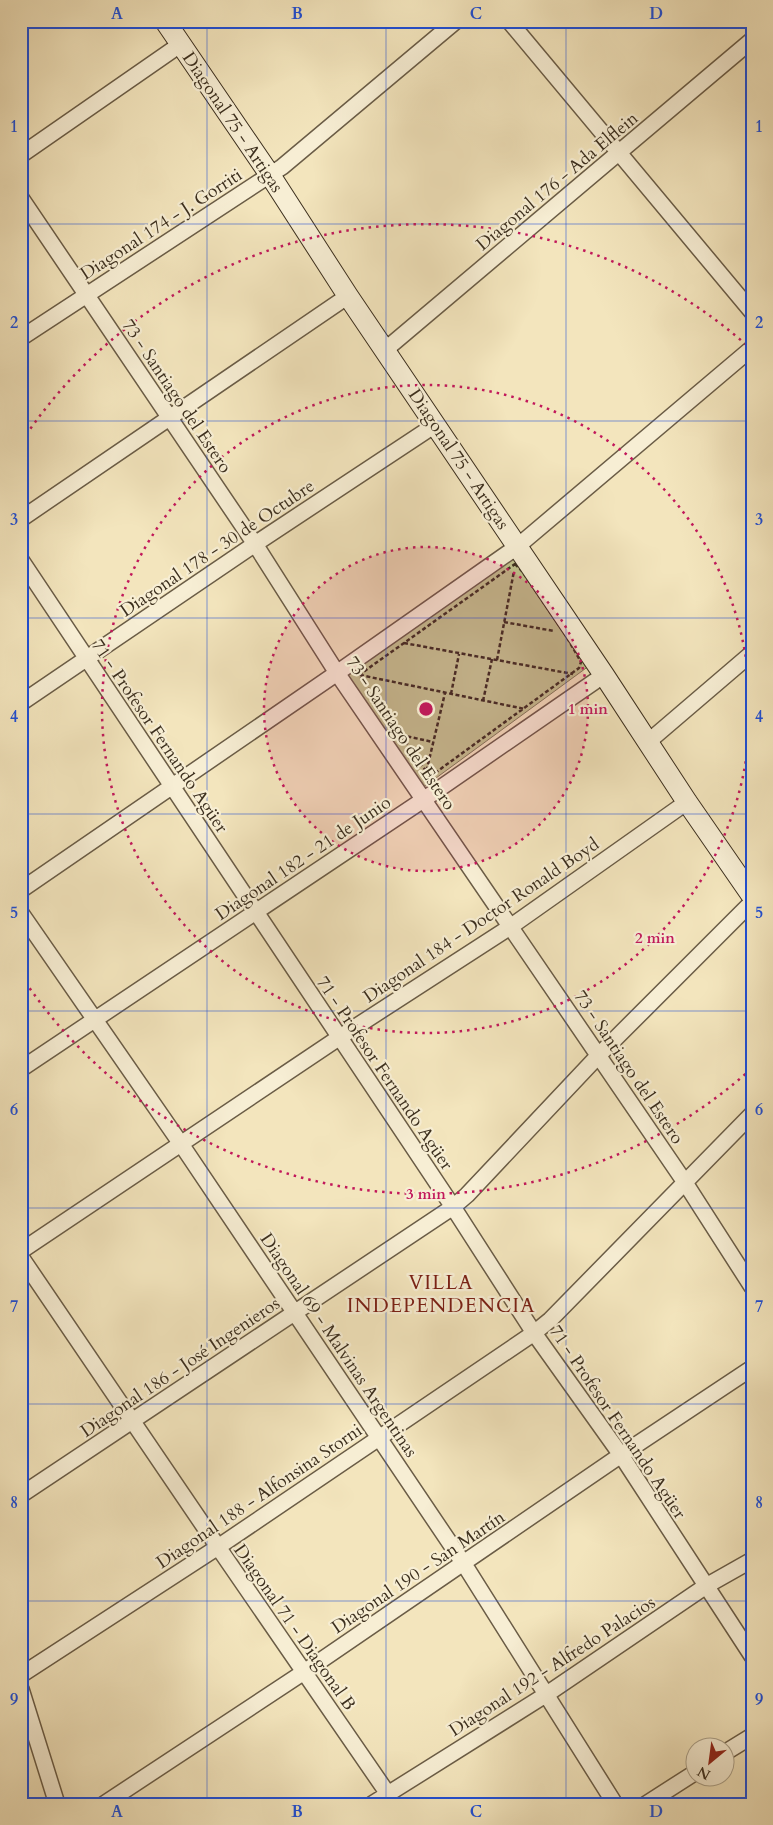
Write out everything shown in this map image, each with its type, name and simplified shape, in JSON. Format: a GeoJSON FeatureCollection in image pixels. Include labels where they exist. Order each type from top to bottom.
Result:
{"type":"FeatureCollection","features":[{"type":"Feature","properties":{"kind":"street","name":"Diagonal 75 - Artigas"},"geometry":{"type":"LineString","coordinates":[[165,21],[270,175],[348,296],[435,425],[516,555],[604,675],[687,802],[752,896]]}},
{"type":"Feature","properties":{"kind":"street","name":"Diagonal 174 - J. Gorriti"},"geometry":{"type":"LineString","coordinates":[[21,338],[282,167],[456,21]]}},
{"type":"Feature","properties":{"kind":"street"},"geometry":{"type":"LineString","coordinates":[[509,21],[752,312]]}},
{"type":"Feature","properties":{"kind":"street","name":"Diagonal 176 - Ada Elflein"},"geometry":{"type":"LineString","coordinates":[[385,350],[752,40]]}},
{"type":"Feature","properties":{"kind":"street"},"geometry":{"type":"LineString","coordinates":[[21,155],[181,44]]}},
{"type":"Feature","properties":{"kind":"street","name":"73 - Santiago del Estero"},"geometry":{"type":"LineString","coordinates":[[21,198],[255,544],[337,673],[684,1181],[752,1287]]}},
{"type":"Feature","properties":{"kind":"street"},"geometry":{"type":"LineString","coordinates":[[21,519],[348,296]]}},
{"type":"Feature","properties":{"kind":"street"},"geometry":{"type":"LineString","coordinates":[[21,890],[337,673],[516,555],[752,348]]}},
{"type":"Feature","properties":{"kind":"street","name":"Diagonal 178 - 30 de Octubre"},"geometry":{"type":"LineString","coordinates":[[21,703],[255,544],[435,425]]}},
{"type":"Feature","properties":{"kind":"street","name":"71 - Profesor Fernando Agüer"},"geometry":{"type":"LineString","coordinates":[[21,560],[254,912],[453,1207],[534,1333],[621,1455],[752,1656]]}},
{"type":"Feature","properties":{"kind":"street"},"geometry":{"type":"LineString","coordinates":[[648,742],[752,653]]}},
{"type":"Feature","properties":{"kind":"street","name":"Diagonal 182 - 21 de Junio"},"geometry":{"type":"LineString","coordinates":[[21,1069],[423,800],[604,675]]}},
{"type":"Feature","properties":{"kind":"street","name":"Diagonal 184 - Doctor Ronald Boyd"},"geometry":{"type":"LineString","coordinates":[[21,1251],[340,1037],[510,927],[687,802]]}},
{"type":"Feature","properties":{"kind":"street","name":"Diagonal 186 - José Ingenieros"},"geometry":{"type":"LineString","coordinates":[[21,1495],[453,1207],[467,1195],[598,1056],[752,902]]}},
{"type":"Feature","properties":{"kind":"street","name":"Diagonal 69 - Malvinas Argentinas"},"geometry":{"type":"LineString","coordinates":[[21,913],[181,1144],[464,1564],[615,1804]]}},
{"type":"Feature","properties":{"kind":"street","name":"Diagonal 188 - Alfonsina Storni"},"geometry":{"type":"LineString","coordinates":[[21,1675],[218,1548],[534,1333],[550,1320],[684,1181],[752,1114]]}},
{"type":"Feature","properties":{"kind":"street","name":"Diagonal 71 - Diagonal B"},"geometry":{"type":"LineString","coordinates":[[21,1258],[388,1794]]}},
{"type":"Feature","properties":{"kind":"street","name":"Diagonal 190 - San Martín"},"geometry":{"type":"LineString","coordinates":[[104,1804],[304,1672],[621,1455],[752,1368]]}},
{"type":"Feature","properties":{"kind":"street","name":"Diagonal 192 - Alfredo Palacios"},"geometry":{"type":"LineString","coordinates":[[372,1804],[547,1694],[706,1586],[752,1560]]}},
{"type":"Feature","properties":{"kind":"street"},"geometry":{"type":"LineString","coordinates":[[21,1689],[57,1804]]}},
{"type":"Feature","properties":{"kind":"street"},"geometry":{"type":"LineString","coordinates":[[736,1746],[752,1736]]}},
{"type":"Feature","properties":{"kind":"street"},"geometry":{"type":"LineString","coordinates":[[646,1804],[686,1778]]}},
{"type":"Feature","properties":{"kind":"path"},"geometry":{"type":"LineString","coordinates":[[497,660],[516,555]]}},
{"type":"Feature","properties":{"kind":"path"},"geometry":{"type":"LineString","coordinates":[[359,675],[426,771],[435,773],[573,674],[582,662],[522,571],[516,555]]}},
{"type":"Feature","properties":{"kind":"path"},"geometry":{"type":"LineString","coordinates":[[359,675],[404,643],[516,555]]}},
{"type":"Feature","properties":{"kind":"path"},"geometry":{"type":"LineString","coordinates":[[504,622],[565,634]]}},
{"type":"Feature","properties":{"kind":"path"},"geometry":{"type":"LineString","coordinates":[[404,643],[573,674]]}},
{"type":"Feature","properties":{"kind":"path"},"geometry":{"type":"LineString","coordinates":[[451,694],[459,653]]}},
{"type":"Feature","properties":{"kind":"path"},"geometry":{"type":"LineString","coordinates":[[483,701],[492,659]]}},
{"type":"Feature","properties":{"kind":"path"},"geometry":{"type":"LineString","coordinates":[[359,675],[525,709]]}},
{"type":"Feature","properties":{"kind":"path"},"geometry":{"type":"LineString","coordinates":[[423,783],[445,693]]}},
{"type":"Feature","properties":{"kind":"path"},"geometry":{"type":"LineString","coordinates":[[395,734],[433,742]]}},
{"type":"Feature","properties":{"kind":"green space"},"geometry":{"type":"Polygon","coordinates":[[[517,553],[593,663],[421,789],[344,675],[517,553]]]}},
{"type":"Feature","properties":{"kind":"district","name":"VILLA INDEPENDENCIA"},"geometry":{"type":"Point","coordinates":[441,1294]}}]}
